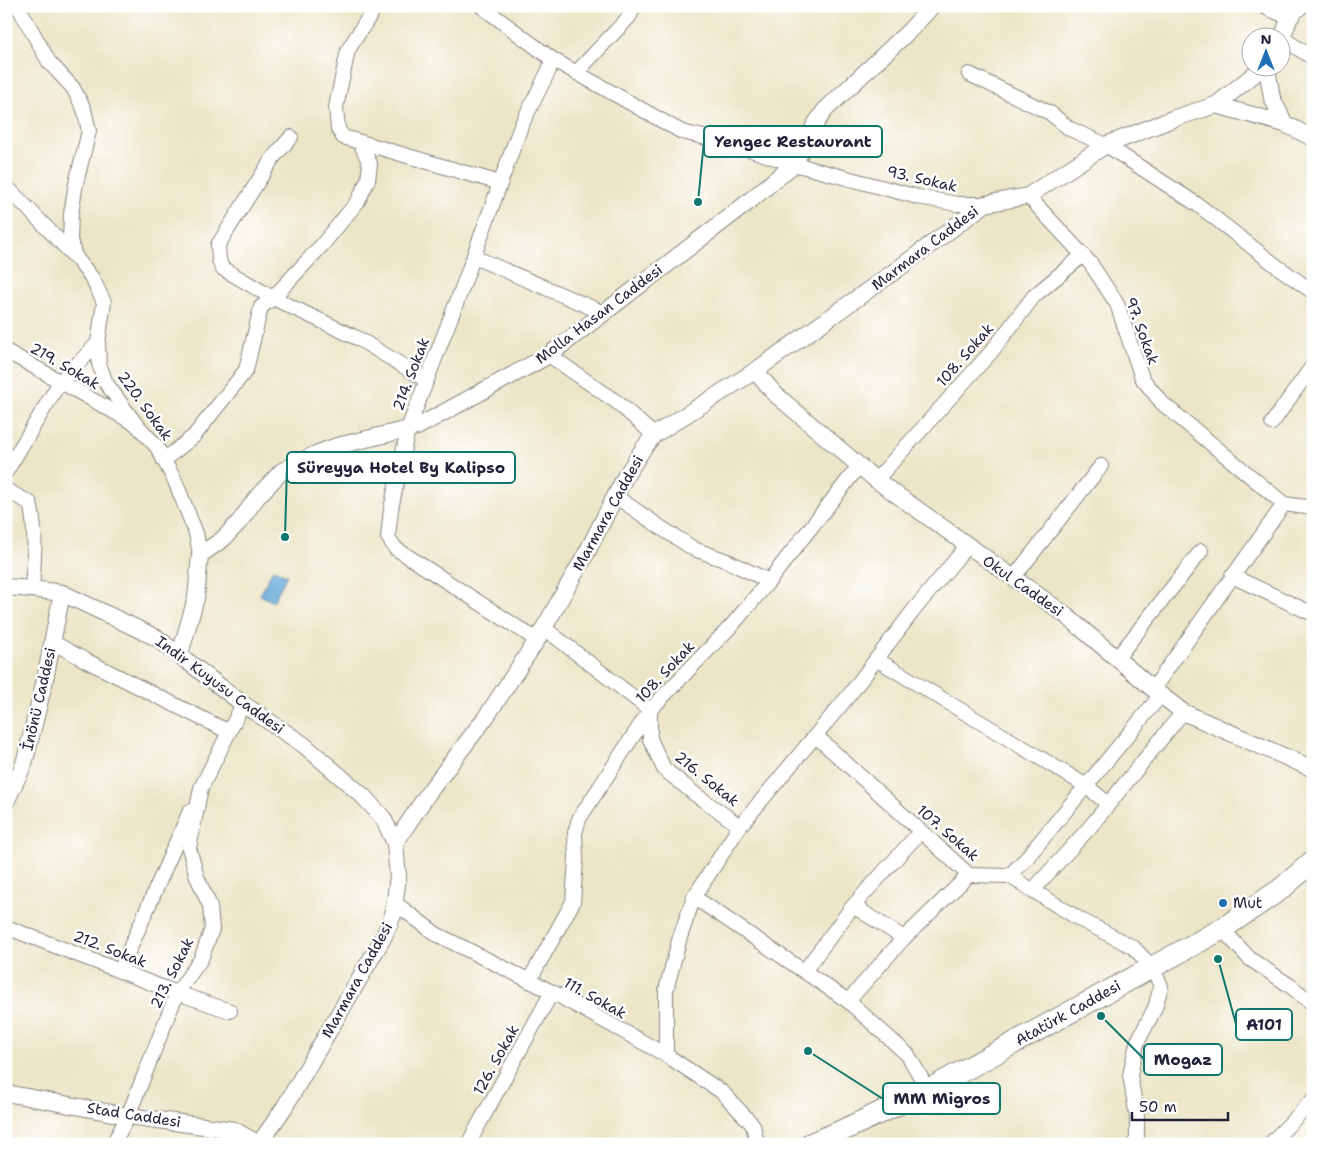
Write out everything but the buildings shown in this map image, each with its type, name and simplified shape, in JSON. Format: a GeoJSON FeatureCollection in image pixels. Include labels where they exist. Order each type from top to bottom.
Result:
{"type":"FeatureCollection","features":[{"type":"Feature","properties":{"kind":"main road","name":"Atatürk Caddesi"},"geometry":{"type":"LineString","coordinates":[[810,1144],[928,1090],[1222,929],[1280,889],[1313,861]]}},
{"type":"Feature","properties":{"kind":"street"},"geometry":{"type":"LineString","coordinates":[[18,6],[49,62],[73,88],[84,109],[89,131],[76,183],[70,240],[76,259]]}},
{"type":"Feature","properties":{"kind":"street"},"geometry":{"type":"LineString","coordinates":[[376,6],[348,50],[336,107],[338,129],[343,137],[500,183]]}},
{"type":"Feature","properties":{"kind":"street","name":"93. Sokak"},"geometry":{"type":"LineString","coordinates":[[481,6],[552,59],[682,132],[733,144],[794,164],[918,197],[957,204],[985,204]]}},
{"type":"Feature","properties":{"kind":"street"},"geometry":{"type":"LineString","coordinates":[[576,73],[629,17],[634,6]]}},
{"type":"Feature","properties":{"kind":"street","name":"Molla Hasan Caddesi"},"geometry":{"type":"LineString","coordinates":[[200,555],[223,539],[240,521],[258,496],[282,471],[337,446],[417,427],[549,355],[747,203],[794,164],[816,123],[826,110],[910,30],[932,6]]}},
{"type":"Feature","properties":{"kind":"street"},"geometry":{"type":"LineString","coordinates":[[1265,6],[1295,12],[1287,28]]}},
{"type":"Feature","properties":{"kind":"street"},"geometry":{"type":"LineString","coordinates":[[1292,44],[1313,58]]}},
{"type":"Feature","properties":{"kind":"street","name":"214. Sokak"},"geometry":{"type":"LineString","coordinates":[[541,634],[395,548],[388,537],[391,509],[408,430],[474,257],[521,126],[549,70],[552,59]]}},
{"type":"Feature","properties":{"kind":"street"},"geometry":{"type":"LineString","coordinates":[[969,74],[1050,113],[1070,129],[1106,145],[1198,205],[1313,292]]}},
{"type":"Feature","properties":{"kind":"street"},"geometry":{"type":"LineString","coordinates":[[1216,105],[1250,78]]}},
{"type":"Feature","properties":{"kind":"street"},"geometry":{"type":"LineString","coordinates":[[1269,78],[1272,98],[1285,124]]}},
{"type":"Feature","properties":{"kind":"street"},"geometry":{"type":"LineString","coordinates":[[1216,105],[1285,124],[1313,138]]}},
{"type":"Feature","properties":{"kind":"street","name":"Marmara Caddesi"},"geometry":{"type":"LineString","coordinates":[[259,1144],[284,1108],[383,938],[393,915],[395,903],[398,877],[395,843],[429,792],[486,717],[541,634],[586,554],[625,477],[654,435],[754,371],[895,271],[985,204],[1028,196],[1106,145],[1175,118],[1216,105]]}},
{"type":"Feature","properties":{"kind":"street"},"geometry":{"type":"LineString","coordinates":[[290,137],[272,159],[218,245],[219,260],[222,268],[273,298],[359,339],[426,380]]}},
{"type":"Feature","properties":{"kind":"street"},"geometry":{"type":"LineString","coordinates":[[164,460],[194,436],[246,370],[261,307],[273,298],[324,244],[358,201],[368,180],[370,164],[360,142]]}},
{"type":"Feature","properties":{"kind":"street","name":"220. Sokak"},"geometry":{"type":"LineString","coordinates":[[6,186],[92,278],[104,302],[98,343],[99,364],[106,383],[135,424],[157,448],[164,460],[196,533],[200,555]]}},
{"type":"Feature","properties":{"kind":"street","name":"97. Sokak"},"geometry":{"type":"LineString","coordinates":[[1028,196],[1091,264],[1117,304],[1142,378],[1162,403],[1284,504]]}},
{"type":"Feature","properties":{"kind":"street","name":"108. Sokak"},"geometry":{"type":"LineString","coordinates":[[876,480],[992,351],[1034,296],[1083,255]]}},
{"type":"Feature","properties":{"kind":"street"},"geometry":{"type":"LineString","coordinates":[[474,257],[604,313]]}},
{"type":"Feature","properties":{"kind":"street"},"geometry":{"type":"LineString","coordinates":[[6,472],[60,382],[98,343]]}},
{"type":"Feature","properties":{"kind":"street","name":"219. Sokak"},"geometry":{"type":"LineString","coordinates":[[6,351],[135,424]]}},
{"type":"Feature","properties":{"kind":"street"},"geometry":{"type":"LineString","coordinates":[[549,355],[618,403],[654,435]]}},
{"type":"Feature","properties":{"kind":"street"},"geometry":{"type":"LineString","coordinates":[[1272,423],[1313,365]]}},
{"type":"Feature","properties":{"kind":"street","name":"Okul Caddesi"},"geometry":{"type":"LineString","coordinates":[[754,371],[775,394],[876,480],[1063,613],[1183,712],[1313,769]]}},
{"type":"Feature","properties":{"kind":"street","name":"108. Sokak"},"geometry":{"type":"LineString","coordinates":[[529,981],[573,902],[576,859],[575,833],[579,819],[650,710],[733,624],[859,466]]}},
{"type":"Feature","properties":{"kind":"street"},"geometry":{"type":"LineString","coordinates":[[1014,577],[1101,466]]}},
{"type":"Feature","properties":{"kind":"street"},"geometry":{"type":"LineString","coordinates":[[6,490],[30,503],[35,523],[32,589]]}},
{"type":"Feature","properties":{"kind":"street"},"geometry":{"type":"LineString","coordinates":[[615,496],[694,549],[727,561],[769,581]]}},
{"type":"Feature","properties":{"kind":"street"},"geometry":{"type":"LineString","coordinates":[[1009,876],[1026,860],[1157,692],[1232,576],[1284,504],[1313,508]]}},
{"type":"Feature","properties":{"kind":"street"},"geometry":{"type":"LineString","coordinates":[[666,1056],[666,990],[680,937],[694,897],[740,826],[816,736],[967,546]]}},
{"type":"Feature","properties":{"kind":"street"},"geometry":{"type":"LineString","coordinates":[[1117,658],[1201,551]]}},
{"type":"Feature","properties":{"kind":"street"},"geometry":{"type":"LineString","coordinates":[[180,654],[196,598],[200,555]]}},
{"type":"Feature","properties":{"kind":"street"},"geometry":{"type":"LineString","coordinates":[[1232,576],[1313,614]]}},
{"type":"Feature","properties":{"kind":"street","name":"Indir Kuyusu Caddesi"},"geometry":{"type":"LineString","coordinates":[[6,587],[62,594],[157,638],[243,704],[304,745],[363,796],[383,818],[395,843]]}},
{"type":"Feature","properties":{"kind":"street","name":"İnönü Caddesi"},"geometry":{"type":"LineString","coordinates":[[6,802],[11,779],[24,764],[44,684],[62,594]]}},
{"type":"Feature","properties":{"kind":"street"},"geometry":{"type":"LineString","coordinates":[[541,634],[650,710]]}},
{"type":"Feature","properties":{"kind":"street"},"geometry":{"type":"LineString","coordinates":[[52,642],[229,732]]}},
{"type":"Feature","properties":{"kind":"street"},"geometry":{"type":"LineString","coordinates":[[876,659],[1085,785],[1108,804]]}},
{"type":"Feature","properties":{"kind":"street","name":"213. Sokak"},"geometry":{"type":"LineString","coordinates":[[113,1144],[128,1116],[177,993],[200,959],[212,929],[210,906],[197,877],[189,848],[201,788],[243,704]]}},
{"type":"Feature","properties":{"kind":"street","name":"216. Sokak"},"geometry":{"type":"LineString","coordinates":[[650,710],[650,739],[664,769],[696,795],[740,826]]}},
{"type":"Feature","properties":{"kind":"street"},"geometry":{"type":"LineString","coordinates":[[1033,890],[1090,828],[1183,712]]}},
{"type":"Feature","properties":{"kind":"street","name":"107. Sokak"},"geometry":{"type":"LineString","coordinates":[[816,736],[969,875],[1009,876],[1081,920],[1133,947],[1152,967]]}},
{"type":"Feature","properties":{"kind":"street"},"geometry":{"type":"LineString","coordinates":[[120,971],[201,788]]}},
{"type":"Feature","properties":{"kind":"street"},"geometry":{"type":"LineString","coordinates":[[805,970],[853,906],[920,832]]}},
{"type":"Feature","properties":{"kind":"street"},"geometry":{"type":"LineString","coordinates":[[848,1001],[904,938],[969,875]]}},
{"type":"Feature","properties":{"kind":"street"},"geometry":{"type":"LineString","coordinates":[[694,897],[805,970],[848,1001],[908,1056],[928,1090]]}},
{"type":"Feature","properties":{"kind":"street","name":"111. Sokak"},"geometry":{"type":"LineString","coordinates":[[395,903],[436,934],[552,992],[666,1056],[722,1092],[754,1125],[757,1144]]}},
{"type":"Feature","properties":{"kind":"street"},"geometry":{"type":"LineString","coordinates":[[853,906],[904,938]]}},
{"type":"Feature","properties":{"kind":"street","name":"212. Sokak"},"geometry":{"type":"LineString","coordinates":[[6,927],[177,993],[230,1011]]}},
{"type":"Feature","properties":{"kind":"street"},"geometry":{"type":"LineString","coordinates":[[1222,929],[1250,959],[1289,985],[1313,1004]]}},
{"type":"Feature","properties":{"kind":"street"},"geometry":{"type":"LineString","coordinates":[[1134,1144],[1137,1139],[1137,1117],[1130,1074],[1137,1043],[1156,1008],[1160,986],[1152,967]]}},
{"type":"Feature","properties":{"kind":"street","name":"126. Sokak"},"geometry":{"type":"LineString","coordinates":[[468,1144],[552,992]]}},
{"type":"Feature","properties":{"kind":"street","name":"Stad Caddesi"},"geometry":{"type":"LineString","coordinates":[[6,1093],[128,1116],[234,1130],[259,1144]]}},
{"type":"Feature","properties":{"kind":"street"},"geometry":{"type":"LineString","coordinates":[[1270,1144],[1313,1100]]}},
{"type":"Feature","properties":{"kind":"water"},"geometry":{"type":"Polygon","coordinates":[[[273,569],[287,575],[273,602],[260,595],[273,569]]]}},
{"type":"Feature","properties":{"kind":"place","name":"Yengec Restaurant"},"geometry":{"type":"Point","coordinates":[698,202]}},
{"type":"Feature","properties":{"kind":"place","name":"Süreyya Hotel By Kalipso"},"geometry":{"type":"Point","coordinates":[285,537]}},
{"type":"Feature","properties":{"kind":"place","name":"Mut"},"geometry":{"type":"Point","coordinates":[1223,903]}},
{"type":"Feature","properties":{"kind":"place","name":"A101"},"geometry":{"type":"Point","coordinates":[1218,959]}},
{"type":"Feature","properties":{"kind":"place","name":"Mogaz"},"geometry":{"type":"Point","coordinates":[1101,1016]}},
{"type":"Feature","properties":{"kind":"place","name":"MM Migros"},"geometry":{"type":"Point","coordinates":[808,1051]}}]}
